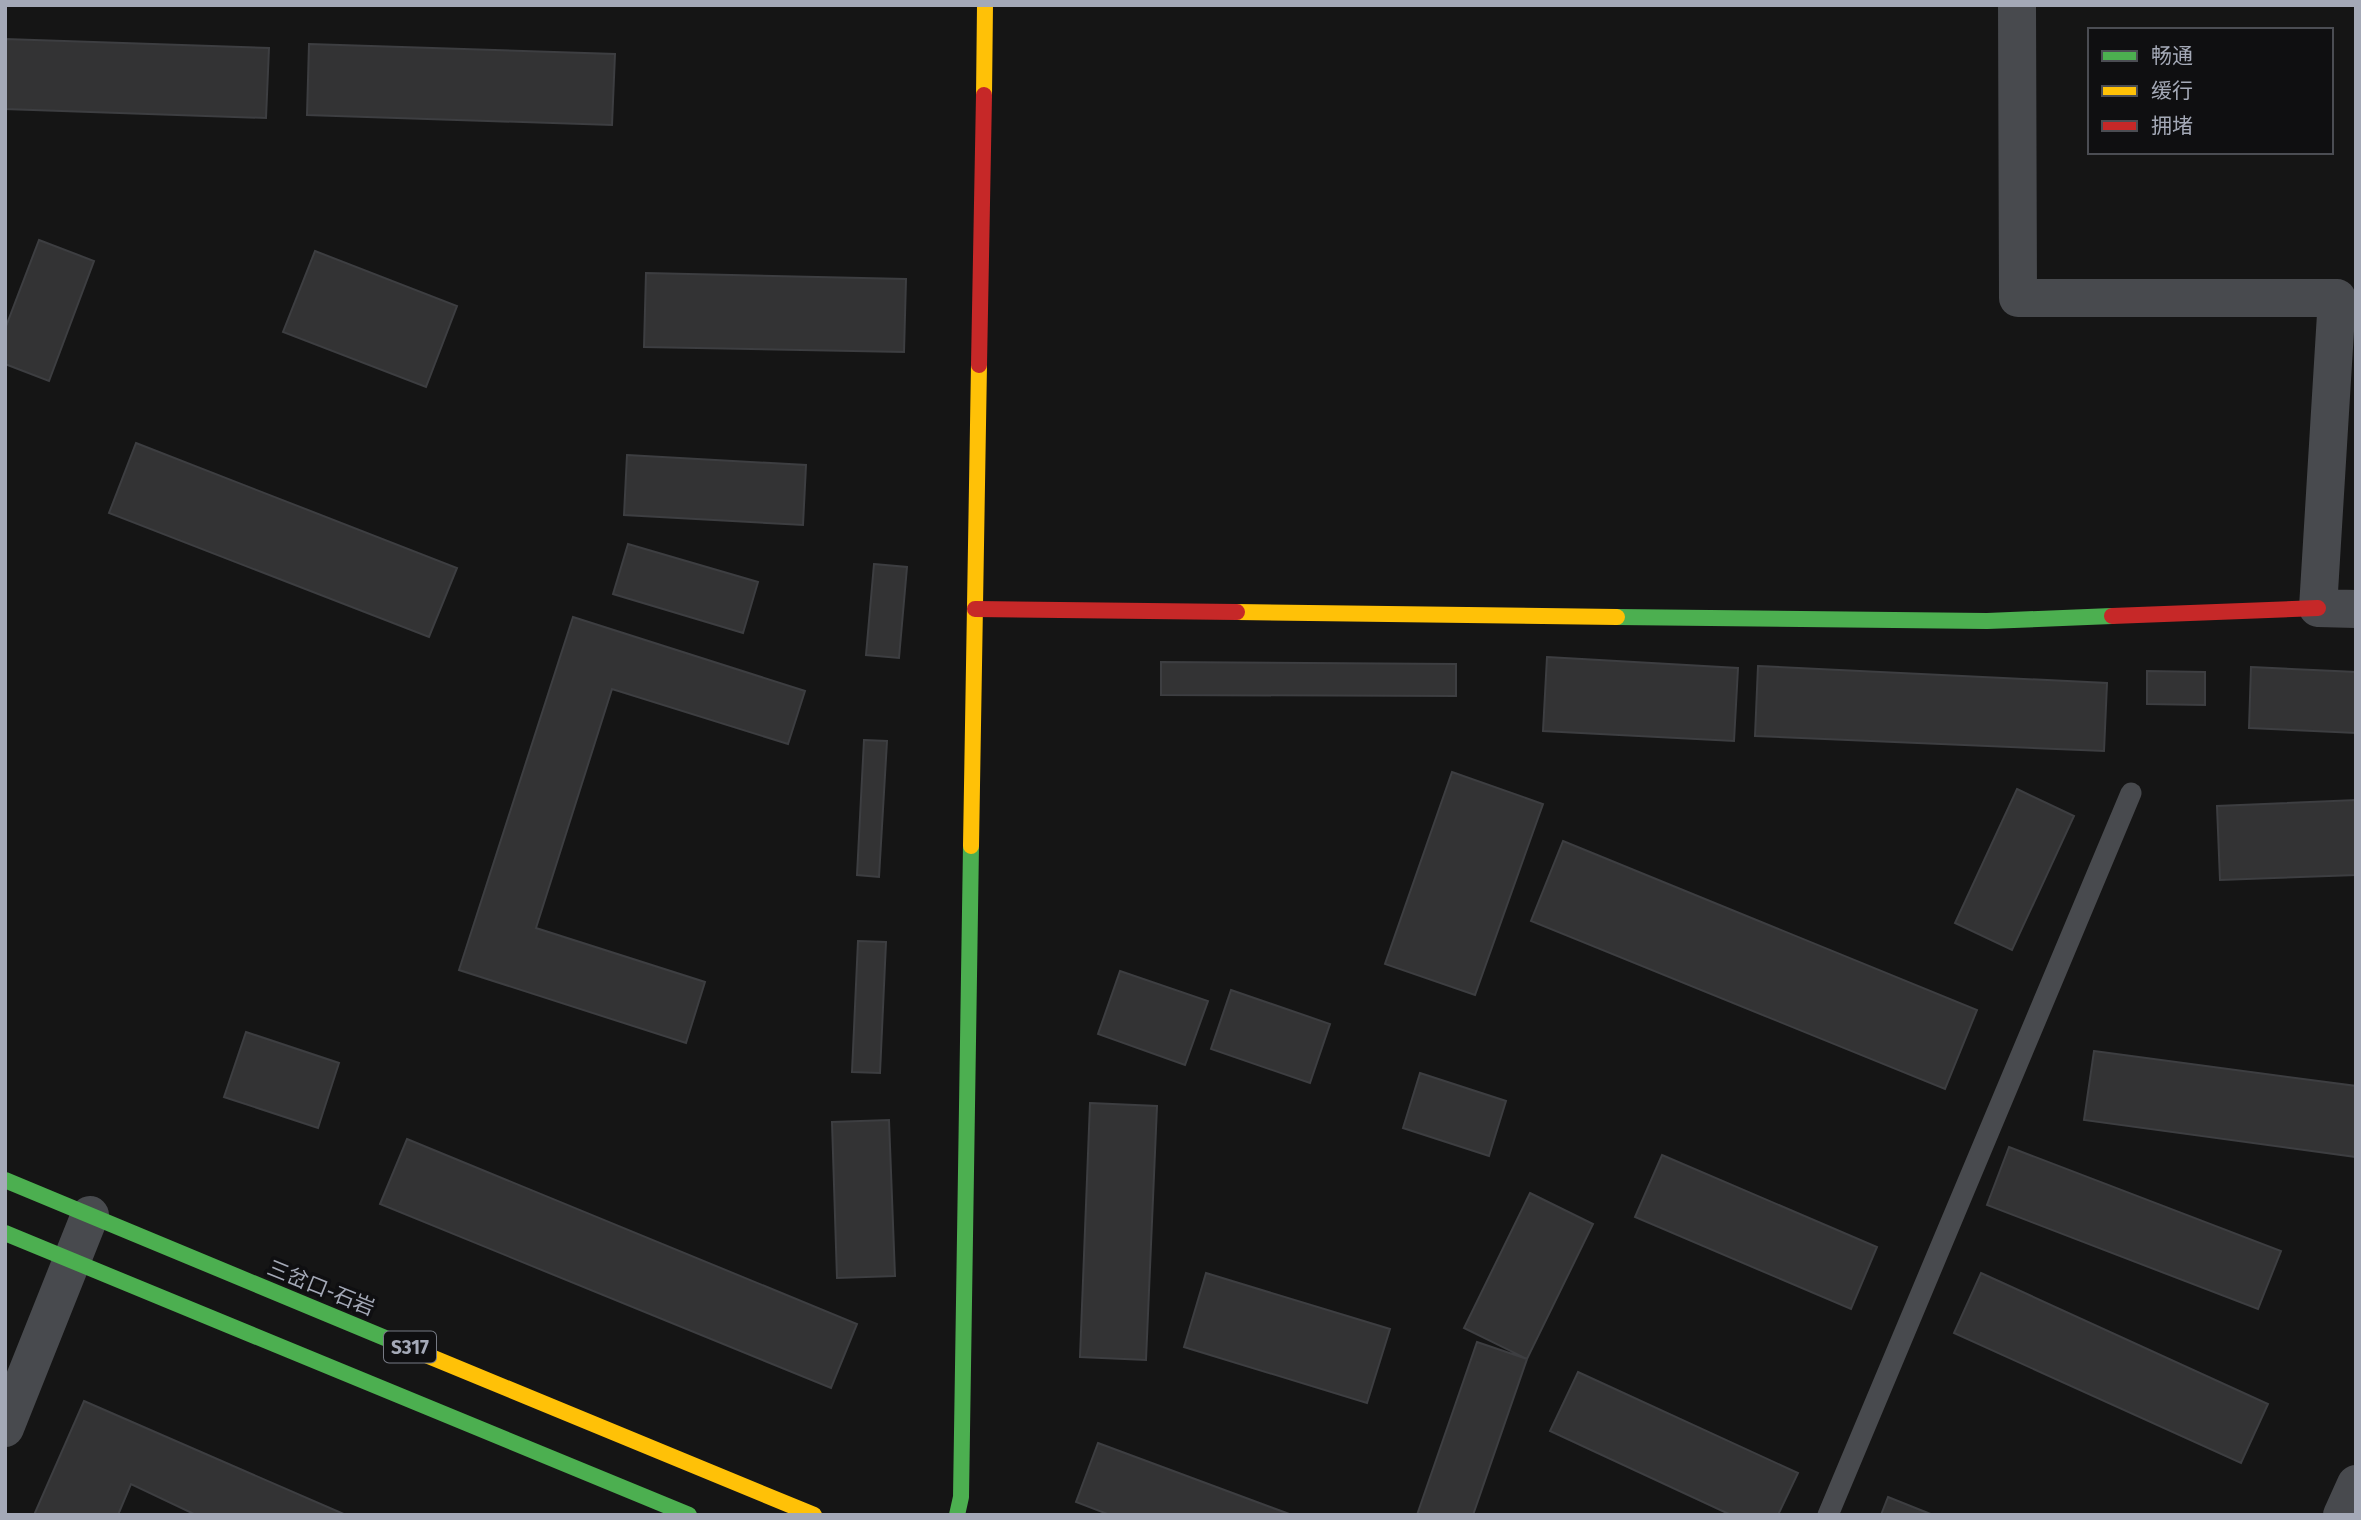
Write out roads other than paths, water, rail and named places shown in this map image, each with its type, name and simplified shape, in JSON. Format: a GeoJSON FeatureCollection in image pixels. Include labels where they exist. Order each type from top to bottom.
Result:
{"type":"FeatureCollection","features":[{"type":"Feature","properties":{"kind":"main road"},"geometry":{"type":"LineString","coordinates":[[957,1515],[961,1483],[985,5]]}},
{"type":"Feature","properties":{"kind":"main road"},"geometry":{"type":"LineString","coordinates":[[975,609],[1987,621],[2318,608]]}},
{"type":"Feature","properties":{"kind":"main road","name":"三岔口-石岩"},"geometry":{"type":"LineString","coordinates":[[5,1180],[814,1515]]}},
{"type":"Feature","properties":{"kind":"main road","name":"S317"},"geometry":{"type":"LineString","coordinates":[[5,1233],[690,1515]]}},
{"type":"Feature","properties":{"kind":"street"},"geometry":{"type":"LineString","coordinates":[[2017,5],[2018,298],[2337,298],[2318,608],[2356,609]]}},
{"type":"Feature","properties":{"kind":"street"},"geometry":{"type":"LineString","coordinates":[[5,1428],[90,1215]]}},
{"type":"Feature","properties":{"kind":"street"},"geometry":{"type":"LineString","coordinates":[[2342,1515],[2356,1484]]}},
{"type":"Feature","properties":{"kind":"lane"},"geometry":{"type":"LineString","coordinates":[[1828,1515],[2131,793]]}}]}
